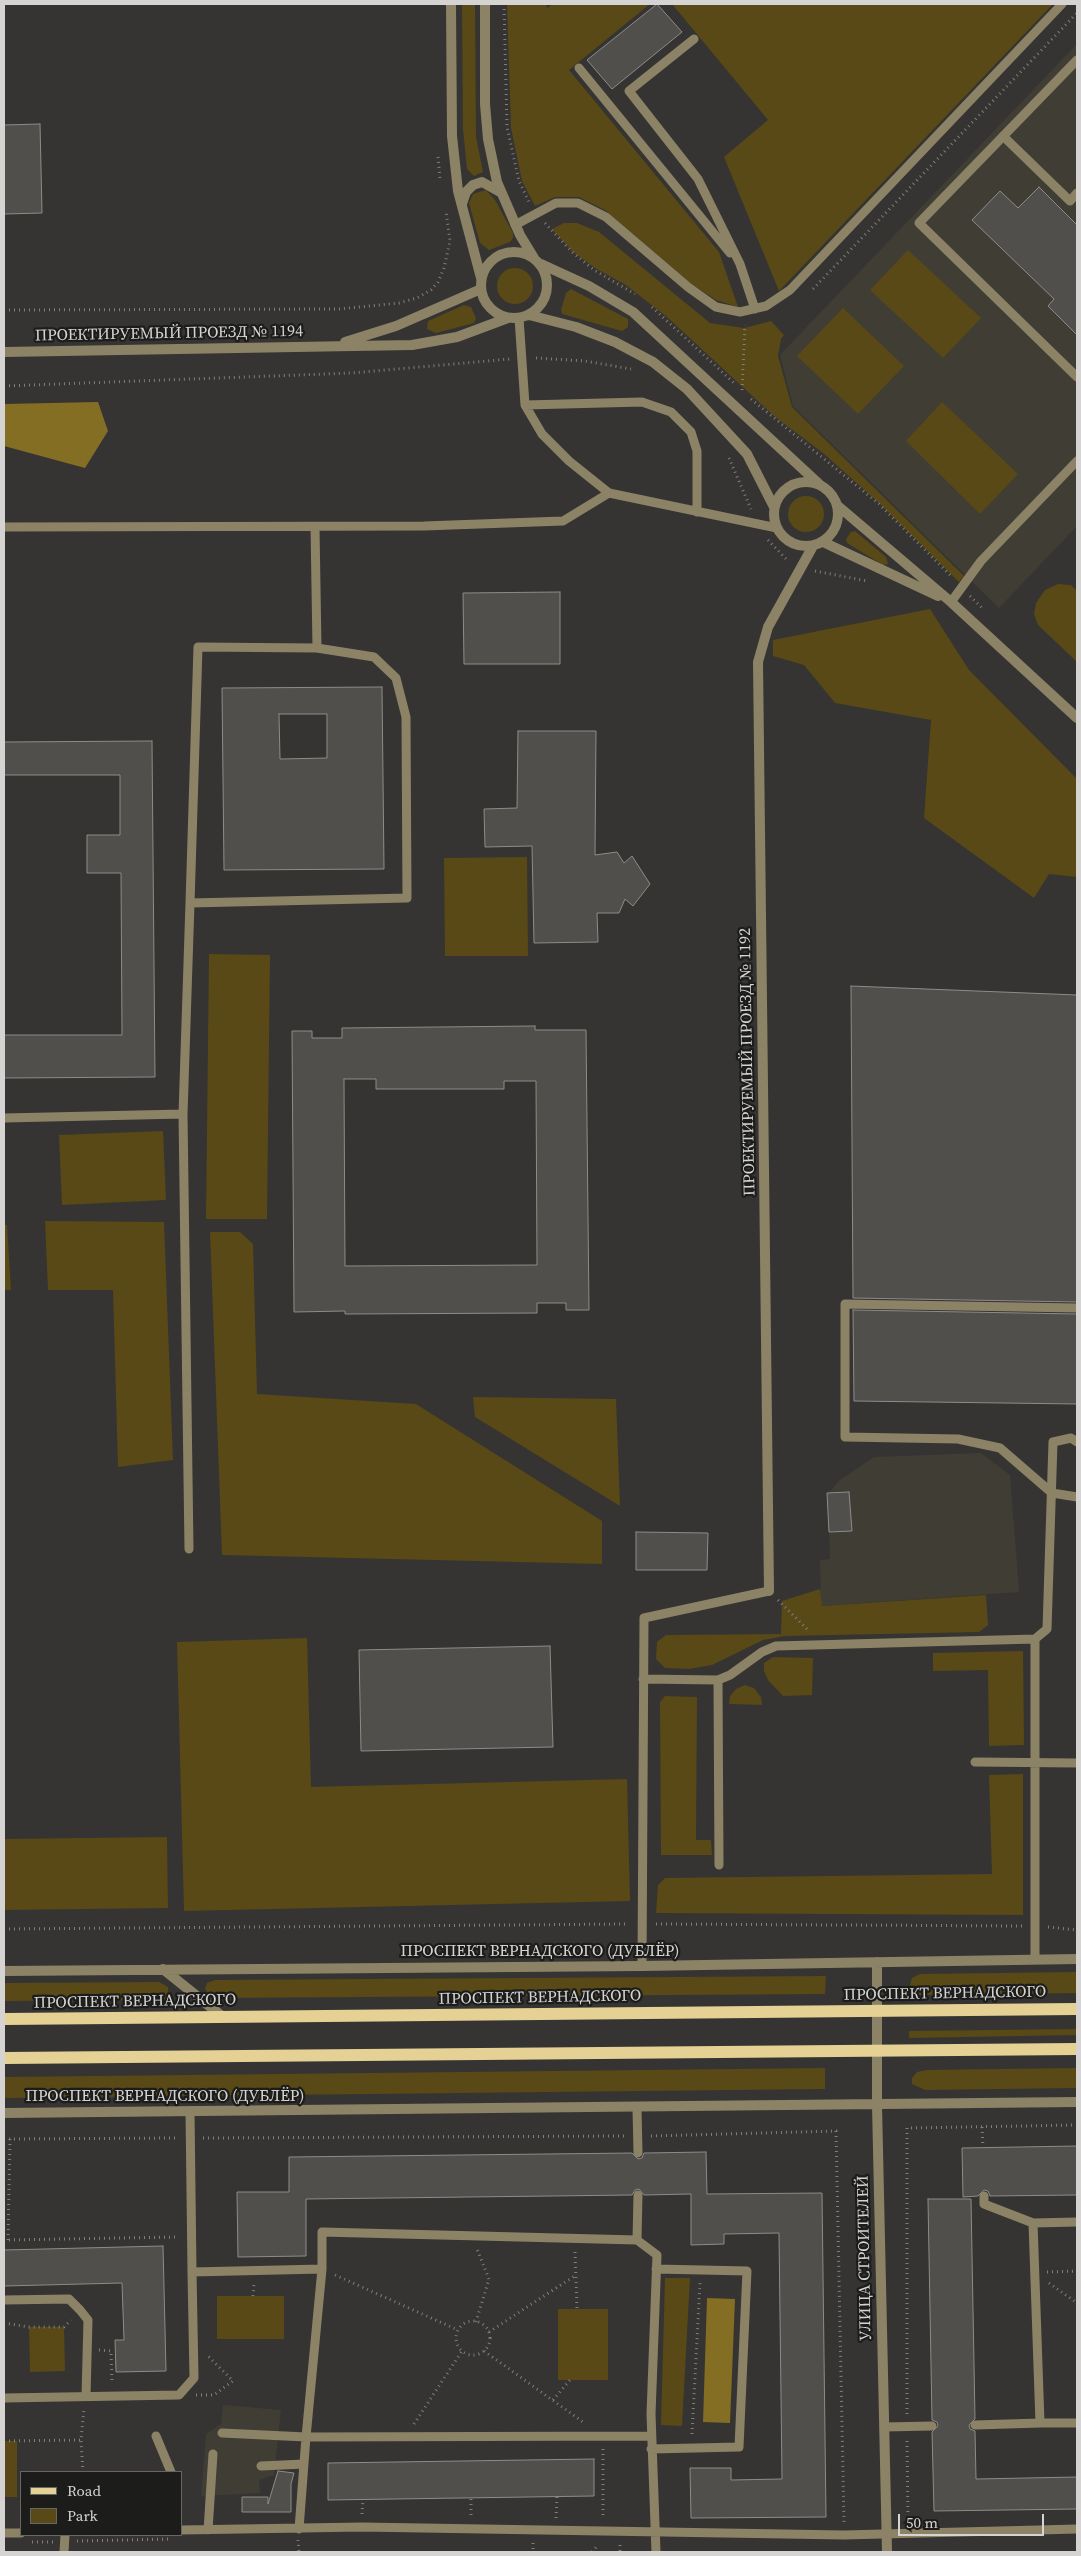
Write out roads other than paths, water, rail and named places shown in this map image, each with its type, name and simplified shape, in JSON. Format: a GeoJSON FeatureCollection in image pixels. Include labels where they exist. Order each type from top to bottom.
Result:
{"type":"FeatureCollection","features":[{"type":"Feature","properties":{"kind":"main road","name":"ПРОСПЕКТ ВЕРНАДСКОГО"},"geometry":{"type":"LineString","coordinates":[[4,2019],[1077,2008]]}},
{"type":"Feature","properties":{"kind":"main road"},"geometry":{"type":"LineString","coordinates":[[4,2058],[1077,2049]]}},
{"type":"Feature","properties":{"kind":"street"},"geometry":{"type":"LineString","coordinates":[[451,4],[452,136],[462,205],[481,278],[481,289],[490,308],[498,314],[513,318],[529,315],[576,327],[615,342],[653,362],[687,390],[747,454],[774,506]]}},
{"type":"Feature","properties":{"kind":"street"},"geometry":{"type":"LineString","coordinates":[[485,4],[485,104],[488,139],[501,192],[515,225],[545,273],[547,292],[537,309],[529,315]]}},
{"type":"Feature","properties":{"kind":"street"},"geometry":{"type":"LineString","coordinates":[[462,205],[466,192],[473,185],[482,182],[501,192]]}},
{"type":"Feature","properties":{"kind":"street"},"geometry":{"type":"LineString","coordinates":[[481,278],[485,268],[502,253],[519,252],[589,286],[633,312],[819,484],[828,489],[838,506],[951,602],[1077,718]]}},
{"type":"Feature","properties":{"kind":"street","name":"ПРОЕКТИРУЕМЫЙ ПРОЕЗД № 1194"},"geometry":{"type":"LineString","coordinates":[[335,346],[396,326],[481,289]]}},
{"type":"Feature","properties":{"kind":"street","name":"ПРОЕКТИРУЕМЫЙ ПРОЕЗД № 1194"},"geometry":{"type":"LineString","coordinates":[[4,352],[429,344],[457,337],[513,318]]}},
{"type":"Feature","properties":{"kind":"street"},"geometry":{"type":"LineString","coordinates":[[819,484],[808,481],[797,483],[786,488],[779,496],[774,506],[774,518],[777,528],[783,537],[792,543],[802,546],[818,544],[951,602]]}},
{"type":"Feature","properties":{"kind":"street"},"geometry":{"type":"LineString","coordinates":[[818,544],[834,530],[838,523],[838,506]]}},
{"type":"Feature","properties":{"kind":"street","name":"ПРОЕКТИРУЕМЫЙ ПРОЕЗД № 1192"},"geometry":{"type":"LineString","coordinates":[[768,1591],[758,662],[768,627],[818,544]]}},
{"type":"Feature","properties":{"kind":"street","name":"ПРОСПЕКТ ВЕРНАДСКОГО (ДУБЛЁР)"},"geometry":{"type":"LineString","coordinates":[[4,1970],[642,1966],[1077,1959]]}},
{"type":"Feature","properties":{"kind":"street","name":"УЛИЦА СТРОИТЕЛЕЙ"},"geometry":{"type":"LineString","coordinates":[[877,1962],[877,2105],[887,2552]]}},
{"type":"Feature","properties":{"kind":"street"},"geometry":{"type":"LineString","coordinates":[[163,1969],[223,2017]]}},
{"type":"Feature","properties":{"kind":"street","name":"ПРОСПЕКТ ВЕРНАДСКОГО (ДУБЛЁР)"},"geometry":{"type":"LineString","coordinates":[[4,2113],[1077,2102]]}},
{"type":"Feature","properties":{"kind":"lane"},"geometry":{"type":"LineString","coordinates":[[515,225],[556,203],[578,203],[606,217],[688,287],[716,307],[740,312],[766,306],[790,290],[1062,4]]}},
{"type":"Feature","properties":{"kind":"lane"},"geometry":{"type":"LineString","coordinates":[[694,39],[629,91],[698,178],[740,264],[755,309]]}},
{"type":"Feature","properties":{"kind":"lane"},"geometry":{"type":"LineString","coordinates":[[1077,60],[919,223],[1077,377]]}},
{"type":"Feature","properties":{"kind":"lane"},"geometry":{"type":"LineString","coordinates":[[579,68],[740,264]]}},
{"type":"Feature","properties":{"kind":"lane"},"geometry":{"type":"LineString","coordinates":[[1003,136],[1070,200],[1077,193]]}},
{"type":"Feature","properties":{"kind":"lane"},"geometry":{"type":"LineString","coordinates":[[513,318],[521,358],[525,405],[542,434],[569,461],[608,493],[777,528]]}},
{"type":"Feature","properties":{"kind":"lane"},"geometry":{"type":"LineString","coordinates":[[525,405],[642,402],[671,412],[691,432],[697,451],[697,512]]}},
{"type":"Feature","properties":{"kind":"lane"},"geometry":{"type":"LineString","coordinates":[[951,602],[961,586],[1077,461]]}},
{"type":"Feature","properties":{"kind":"lane"},"geometry":{"type":"LineString","coordinates":[[4,527],[424,526],[563,521],[608,493]]}},
{"type":"Feature","properties":{"kind":"lane"},"geometry":{"type":"LineString","coordinates":[[315,527],[317,648]]}},
{"type":"Feature","properties":{"kind":"lane"},"geometry":{"type":"LineString","coordinates":[[189,1549],[183,1114],[198,647],[317,648],[374,657],[396,678],[406,717],[407,898],[190,903]]}},
{"type":"Feature","properties":{"kind":"lane"},"geometry":{"type":"LineString","coordinates":[[4,1118],[183,1114]]}},
{"type":"Feature","properties":{"kind":"lane"},"geometry":{"type":"LineString","coordinates":[[1077,1308],[845,1304],[845,1438],[958,1439],[1000,1448],[1052,1493],[1077,1497]]}},
{"type":"Feature","properties":{"kind":"lane"},"geometry":{"type":"LineString","coordinates":[[643,1679],[718,1680],[730,1675],[762,1652],[776,1646],[1035,1639],[1047,1629],[1053,1442],[1071,1438],[1077,1442]]}},
{"type":"Feature","properties":{"kind":"lane"},"geometry":{"type":"LineString","coordinates":[[642,1966],[644,1618],[768,1591]]}},
{"type":"Feature","properties":{"kind":"lane"},"geometry":{"type":"LineString","coordinates":[[1035,1639],[1035,1959]]}},
{"type":"Feature","properties":{"kind":"lane"},"geometry":{"type":"LineString","coordinates":[[718,1680],[719,1865]]}},
{"type":"Feature","properties":{"kind":"lane"},"geometry":{"type":"LineString","coordinates":[[975,1762],[1077,1763]]}},
{"type":"Feature","properties":{"kind":"lane"},"geometry":{"type":"LineString","coordinates":[[637,2108],[638,2153]]}},
{"type":"Feature","properties":{"kind":"lane"},"geometry":{"type":"LineString","coordinates":[[4,2398],[178,2395],[194,2378],[190,2111]]}},
{"type":"Feature","properties":{"kind":"lane"},"geometry":{"type":"LineString","coordinates":[[637,2240],[638,2195]]}},
{"type":"Feature","properties":{"kind":"lane"},"geometry":{"type":"LineString","coordinates":[[984,2196],[984,2204],[1033,2223],[1077,2222]]}},
{"type":"Feature","properties":{"kind":"lane"},"geometry":{"type":"LineString","coordinates":[[1033,2223],[1040,2423]]}},
{"type":"Feature","properties":{"kind":"lane"},"geometry":{"type":"LineString","coordinates":[[299,2529],[322,2269],[322,2232],[637,2240],[657,2255],[651,2436],[656,2552]]}},
{"type":"Feature","properties":{"kind":"lane"},"geometry":{"type":"LineString","coordinates":[[192,2272],[322,2269]]}},
{"type":"Feature","properties":{"kind":"lane"},"geometry":{"type":"LineString","coordinates":[[651,2449],[739,2447],[747,2271],[656,2269]]}},
{"type":"Feature","properties":{"kind":"lane"},"geometry":{"type":"LineString","coordinates":[[4,2300],[69,2299],[80,2310],[88,2320],[86,2396]]}},
{"type":"Feature","properties":{"kind":"lane"},"geometry":{"type":"LineString","coordinates":[[975,2425],[1077,2423]]}},
{"type":"Feature","properties":{"kind":"lane"},"geometry":{"type":"LineString","coordinates":[[884,2427],[932,2426]]}},
{"type":"Feature","properties":{"kind":"lane"},"geometry":{"type":"LineString","coordinates":[[222,2434],[404,2438],[651,2436]]}},
{"type":"Feature","properties":{"kind":"lane"},"geometry":{"type":"LineString","coordinates":[[156,2436],[171,2471]]}},
{"type":"Feature","properties":{"kind":"lane"},"geometry":{"type":"LineString","coordinates":[[208,2530],[213,2454]]}},
{"type":"Feature","properties":{"kind":"lane"},"geometry":{"type":"LineString","coordinates":[[261,2466],[304,2464]]}},
{"type":"Feature","properties":{"kind":"lane"},"geometry":{"type":"LineString","coordinates":[[182,2530],[420,2528],[656,2534],[886,2535],[1077,2529]]}},
{"type":"Feature","properties":{"kind":"lane"},"geometry":{"type":"LineString","coordinates":[[4,2533],[20,2533]]}},
{"type":"Feature","properties":{"kind":"lane"},"geometry":{"type":"LineString","coordinates":[[64,2552],[65,2536]]}}]}
